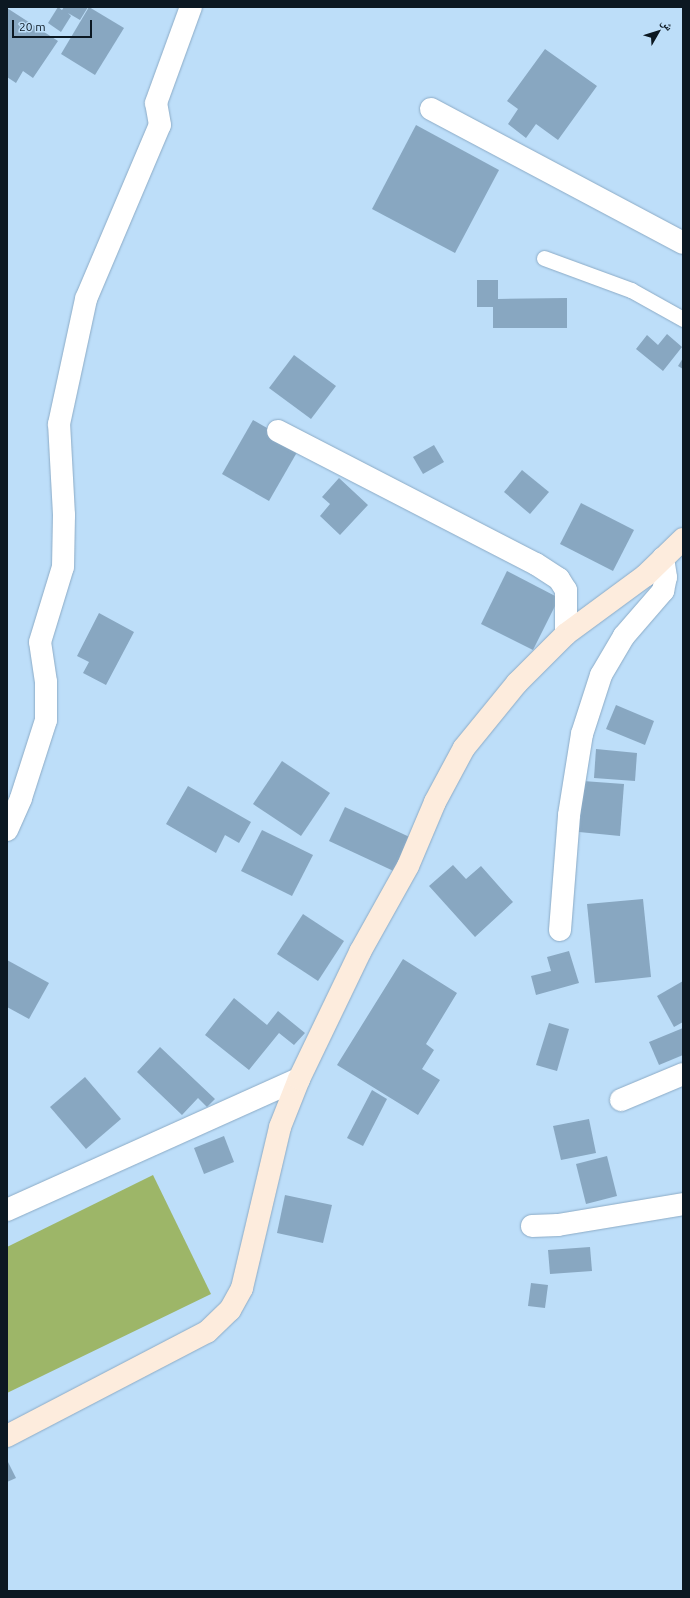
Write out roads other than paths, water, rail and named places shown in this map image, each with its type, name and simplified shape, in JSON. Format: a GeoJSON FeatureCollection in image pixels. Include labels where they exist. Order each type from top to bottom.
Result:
{"type":"FeatureCollection","features":[{"type":"Feature","properties":{"kind":"street"},"geometry":{"type":"LineString","coordinates":[[7,830],[22,798],[46,720],[46,682],[40,642],[63,567],[64,515],[60,424],[86,299],[160,125],[156,102],[191,7]]}},
{"type":"Feature","properties":{"kind":"street"},"geometry":{"type":"LineString","coordinates":[[431,109],[683,243]]}},
{"type":"Feature","properties":{"kind":"street"},"geometry":{"type":"LineString","coordinates":[[278,431],[536,564],[559,579],[566,590],[566,634]]}},
{"type":"Feature","properties":{"kind":"street"},"geometry":{"type":"LineString","coordinates":[[7,1436],[207,1332],[230,1310],[242,1288],[280,1127],[299,1079],[360,952],[408,866],[435,802],[464,748],[517,683],[566,634],[645,576],[683,540]]}},
{"type":"Feature","properties":{"kind":"street"},"geometry":{"type":"LineString","coordinates":[[560,930],[569,815],[582,734],[601,675],[624,636],[663,591],[666,577],[663,558]]}},
{"type":"Feature","properties":{"kind":"street"},"geometry":{"type":"LineString","coordinates":[[621,1100],[683,1074]]}},
{"type":"Feature","properties":{"kind":"street"},"geometry":{"type":"LineString","coordinates":[[7,1210],[299,1079]]}},
{"type":"Feature","properties":{"kind":"street"},"geometry":{"type":"LineString","coordinates":[[532,1226],[558,1225],[683,1204]]}},
{"type":"Feature","properties":{"kind":"lane"},"geometry":{"type":"LineString","coordinates":[[544,258],[631,290],[683,319]]}}]}
